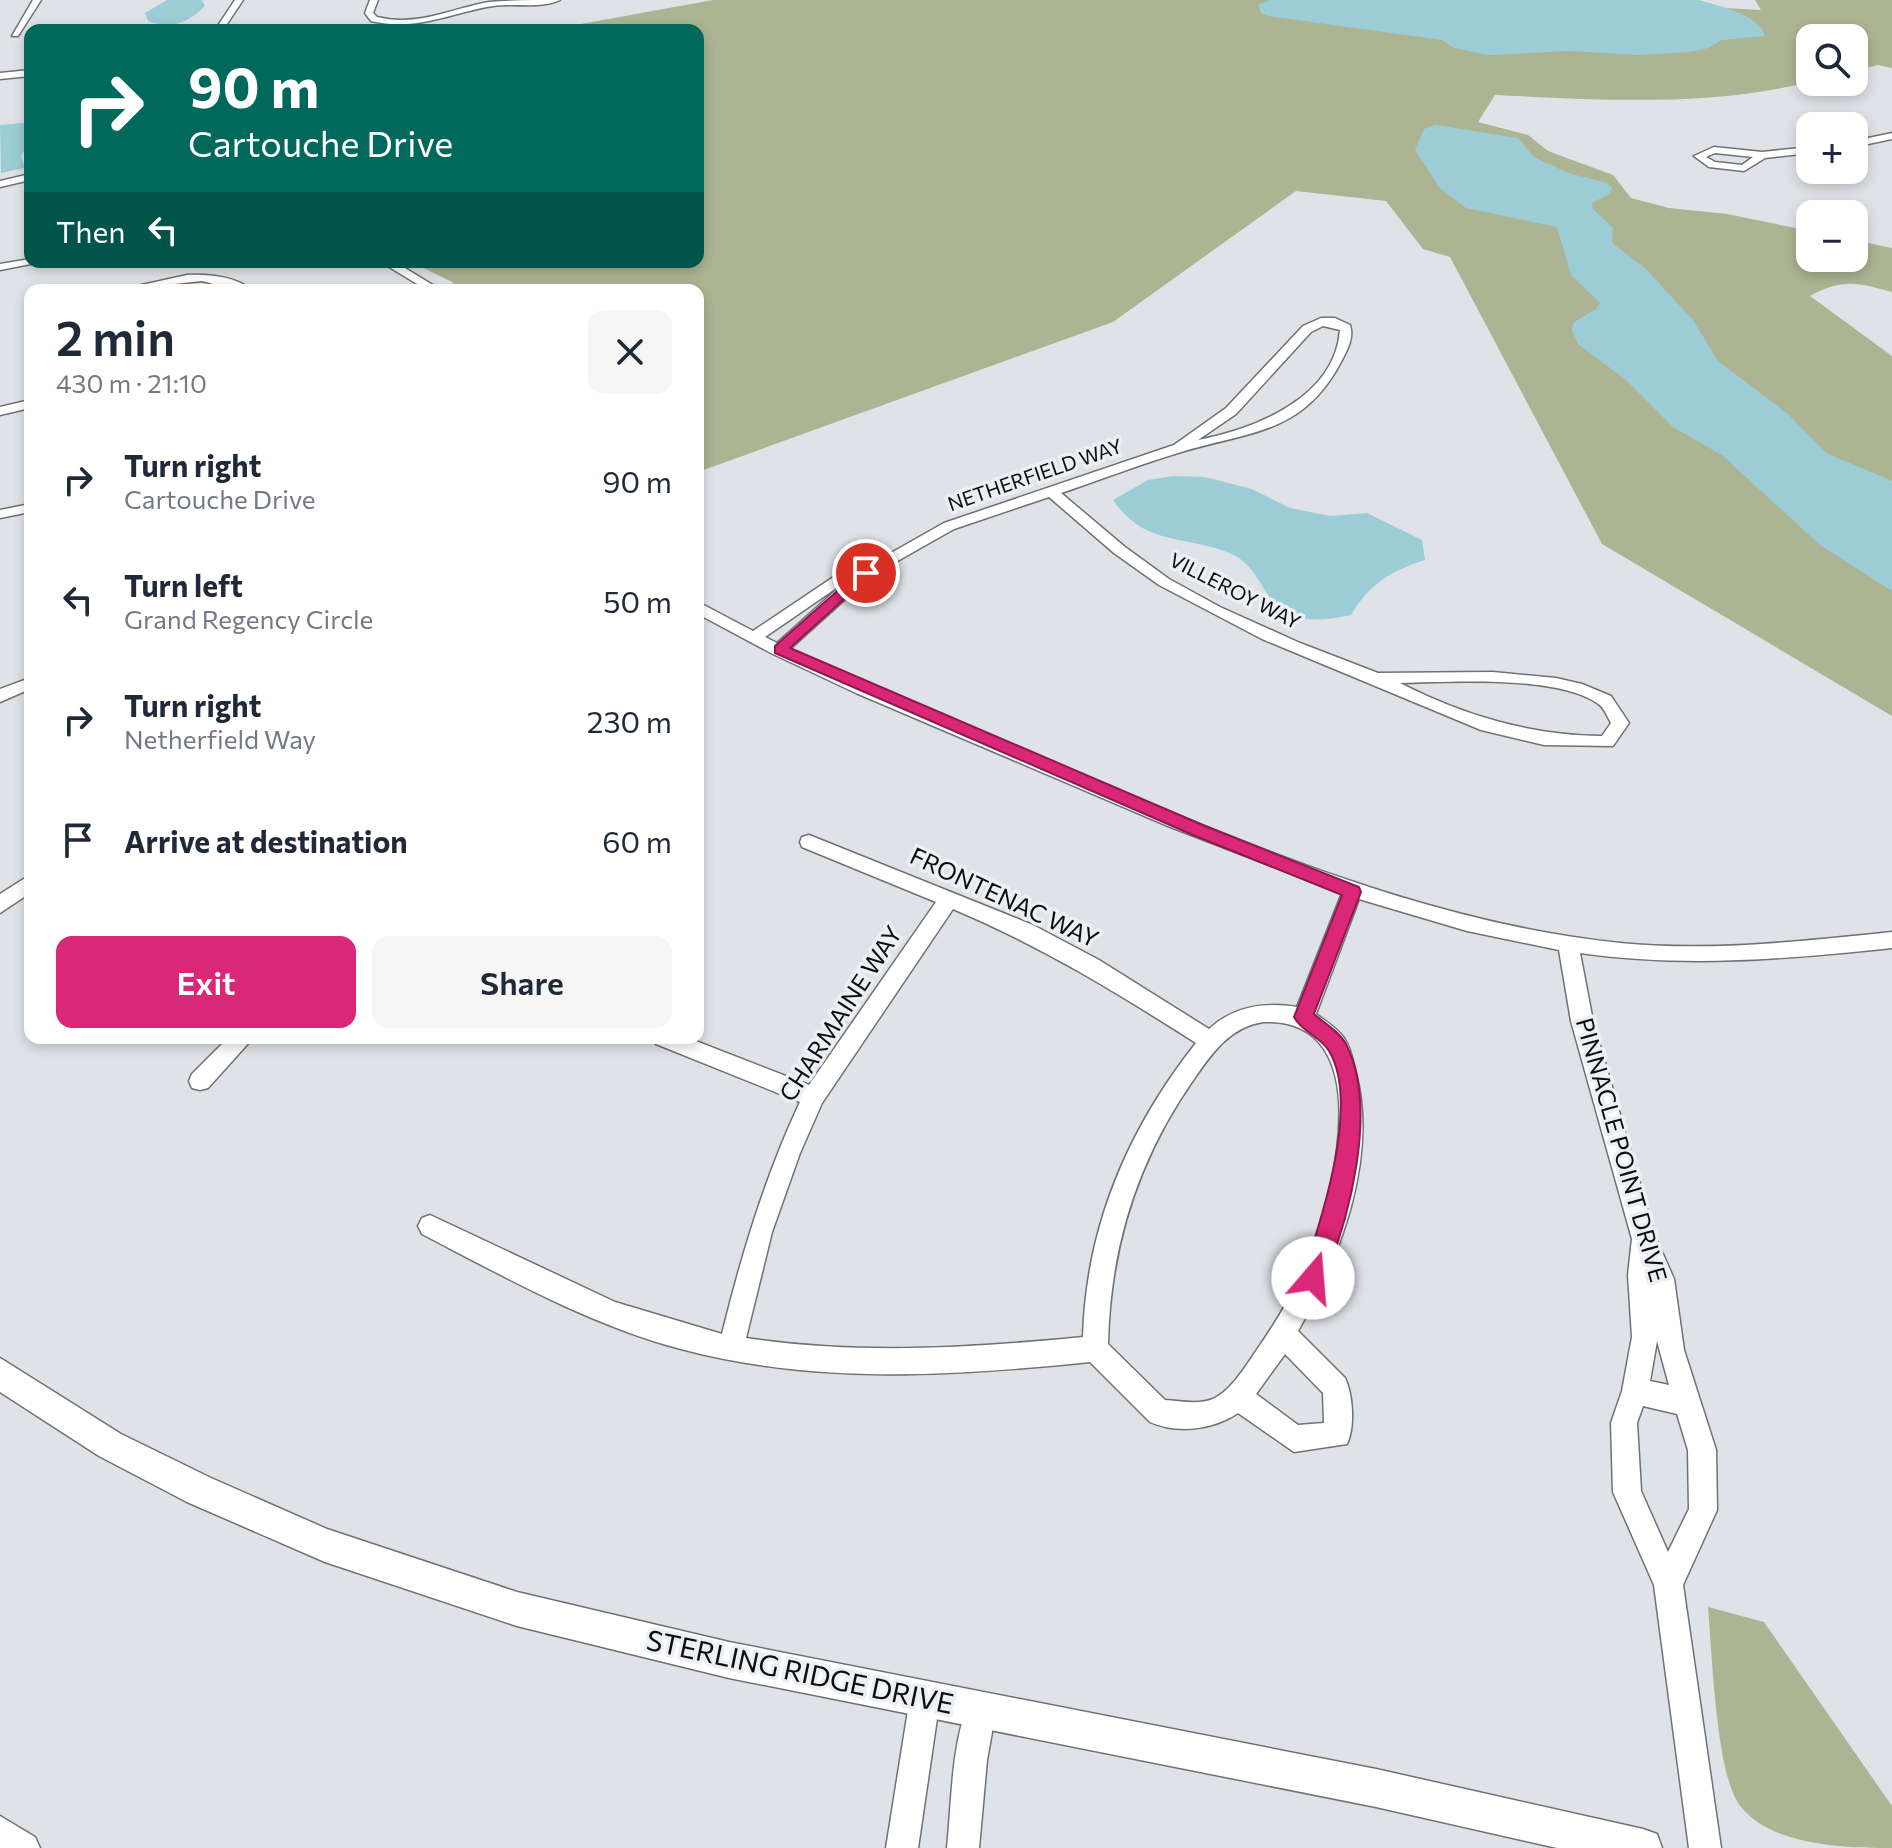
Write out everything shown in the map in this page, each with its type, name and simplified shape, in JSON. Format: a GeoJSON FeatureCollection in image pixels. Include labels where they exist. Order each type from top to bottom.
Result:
{"type":"FeatureCollection","features":[{"type":"Feature","properties":{"kind":"street"},"geometry":{"type":"LineString","coordinates":[[15,34],[37,0]]}},
{"type":"Feature","properties":{"kind":"street"},"geometry":{"type":"LineString","coordinates":[[223,24],[239,0]]}},
{"type":"Feature","properties":{"kind":"street"},"geometry":{"type":"LineString","coordinates":[[374,0],[370,16],[395,23]]}},
{"type":"Feature","properties":{"kind":"street"},"geometry":{"type":"LineString","coordinates":[[420,24],[451,17],[486,2],[556,0]]}},
{"type":"Feature","properties":{"kind":"street"},"geometry":{"type":"LineString","coordinates":[[0,76],[24,74]]}},
{"type":"Feature","properties":{"kind":"street"},"geometry":{"type":"LineString","coordinates":[[1868,141],[1892,136]]}},
{"type":"Feature","properties":{"kind":"street"},"geometry":{"type":"LineString","coordinates":[[1762,155],[1744,168],[1712,165],[1699,156],[1714,150],[1762,155],[1796,151]]}},
{"type":"Feature","properties":{"kind":"street"},"geometry":{"type":"LineString","coordinates":[[0,184],[24,178]]}},
{"type":"Feature","properties":{"kind":"street"},"geometry":{"type":"LineString","coordinates":[[0,254],[24,252]]}},
{"type":"Feature","properties":{"kind":"street"},"geometry":{"type":"LineString","coordinates":[[0,267],[24,264]]}},
{"type":"Feature","properties":{"kind":"street"},"geometry":{"type":"LineString","coordinates":[[397,268],[425,284]]}},
{"type":"Feature","properties":{"kind":"street"},"geometry":{"type":"LineString","coordinates":[[162,284],[206,277],[233,284]]}},
{"type":"Feature","properties":{"kind":"street","name":"NETHERFIELD WAY"},"geometry":{"type":"LineString","coordinates":[[780,649],[866,573],[949,526],[1179,448],[1254,432],[1313,395],[1333,366],[1347,337],[1346,328],[1335,322],[1321,322],[1307,329],[1231,411],[1179,448]]}},
{"type":"Feature","properties":{"kind":"street"},"geometry":{"type":"LineString","coordinates":[[0,411],[24,405]]}},
{"type":"Feature","properties":{"kind":"street","name":"VILLEROY WAY"},"geometry":{"type":"LineString","coordinates":[[1049,490],[1138,564],[1187,595],[1276,639],[1376,678],[1445,713],[1483,727],[1562,743],[1607,742],[1620,723],[1604,698],[1578,688],[1513,680],[1376,678]]}},
{"type":"Feature","properties":{"kind":"street"},"geometry":{"type":"LineString","coordinates":[[0,514],[24,509]]}},
{"type":"Feature","properties":{"kind":"street","name":"NETHERFIELD WAY"},"geometry":{"type":"LineString","coordinates":[[754,637],[840,579],[866,573]]}},
{"type":"Feature","properties":{"kind":"street"},"geometry":{"type":"LineString","coordinates":[[704,610],[780,649],[1199,831],[1352,892],[1523,937],[1568,945],[1682,955],[1757,954],[1892,940]]}},
{"type":"Feature","properties":{"kind":"street"},"geometry":{"type":"LineString","coordinates":[[0,696],[24,686]]}},
{"type":"Feature","properties":{"kind":"street","name":"FRONTENAC WAY"},"geometry":{"type":"LineString","coordinates":[[809,842],[950,898],[1062,949],[1210,1041]]}},
{"type":"Feature","properties":{"kind":"street"},"geometry":{"type":"LineString","coordinates":[[0,905],[24,887]]}},
{"type":"Feature","properties":{"kind":"street"},"geometry":{"type":"LineString","coordinates":[[1304,1017],[1352,892]]}},
{"type":"Feature","properties":{"kind":"street","name":"CHARMAINE WAY"},"geometry":{"type":"LineString","coordinates":[[731,1348],[760,1232],[788,1153],[813,1097],[950,898]]}},
{"type":"Feature","properties":{"kind":"street","name":"PINNACLE POINT DRIVE"},"geometry":{"type":"LineString","coordinates":[[1568,945],[1582,1021],[1643,1237],[1662,1279],[1671,1350],[1702,1450],[1703,1510],[1668,1584]]}},
{"type":"Feature","properties":{"kind":"street"},"geometry":{"type":"LineString","coordinates":[[1268,1011],[1304,1017],[1337,1046],[1349,1082],[1350,1118],[1340,1198],[1313,1278],[1283,1334],[1238,1397],[1214,1413],[1159,1413],[1095,1349],[1094,1318],[1108,1239],[1133,1160],[1160,1105],[1210,1041],[1236,1020],[1268,1011]]}},
{"type":"Feature","properties":{"kind":"street"},"geometry":{"type":"LineString","coordinates":[[200,1081],[236,1044]]}},
{"type":"Feature","properties":{"kind":"street"},"geometry":{"type":"LineString","coordinates":[[679,1044],[813,1097]]}},
{"type":"Feature","properties":{"kind":"street"},"geometry":{"type":"LineString","coordinates":[[430,1226],[570,1297],[679,1336],[731,1348],[869,1363],[938,1362],[1095,1349]]}},
{"type":"Feature","properties":{"kind":"street"},"geometry":{"type":"LineString","coordinates":[[1643,1237],[1640,1275],[1645,1337],[1635,1391],[1624,1423],[1627,1492],[1668,1584],[1705,1848]]}},
{"type":"Feature","properties":{"kind":"street"},"geometry":{"type":"LineString","coordinates":[[1238,1397],[1294,1439],[1338,1435],[1336,1387],[1283,1334]]}},
{"type":"Feature","properties":{"kind":"street","name":"STERLING RIDGE DRIVE"},"geometry":{"type":"LineString","coordinates":[[0,1374],[110,1445],[199,1490],[325,1545],[517,1609],[729,1660],[1376,1788],[1643,1848]]}},
{"type":"Feature","properties":{"kind":"street"},"geometry":{"type":"LineString","coordinates":[[1635,1391],[1685,1402]]}},
{"type":"Feature","properties":{"kind":"street"},"geometry":{"type":"LineString","coordinates":[[902,1848],[925,1698]]}},
{"type":"Feature","properties":{"kind":"street"},"geometry":{"type":"LineString","coordinates":[[963,1848],[971,1760],[981,1710]]}},
{"type":"Feature","properties":{"kind":"street"},"geometry":{"type":"LineString","coordinates":[[0,1832],[24,1848]]}},
{"type":"Feature","properties":{"kind":"green space"},"geometry":{"type":"Polygon","coordinates":[[[713,0],[1698,0],[1725,8],[1761,10],[1755,0],[1892,0],[1892,68],[1878,65],[1868,68],[1868,24],[1796,24],[1796,85],[1732,95],[1654,100],[1495,95],[1478,122],[1528,135],[1548,151],[1613,175],[1631,198],[1669,208],[1727,214],[1796,228],[1796,272],[1868,272],[1868,243],[1892,248],[1892,292],[1841,284],[1810,296],[1892,356],[1892,716],[1602,544],[1450,257],[1423,249],[1386,201],[1296,191],[1113,322],[704,470],[704,284],[454,284],[423,268],[704,268],[704,24],[581,24],[713,0]]]}},
{"type":"Feature","properties":{"kind":"green space"},"geometry":{"type":"Polygon","coordinates":[[[1708,1607],[1764,1622],[1892,1806],[1892,1848],[1833,1845],[1791,1837],[1771,1830],[1741,1807],[1726,1770],[1721,1742],[1708,1607]]]}},
{"type":"Feature","properties":{"kind":"water"},"geometry":{"type":"Polygon","coordinates":[[[167,0],[202,0],[205,6],[192,17],[176,24],[156,24],[148,21],[145,13],[167,0]]]}},
{"type":"Feature","properties":{"kind":"water"},"geometry":{"type":"Polygon","coordinates":[[[1269,0],[1698,0],[1746,16],[1761,28],[1765,36],[1722,40],[1708,48],[1690,52],[1639,55],[1569,51],[1489,55],[1454,48],[1442,40],[1268,16],[1261,13],[1258,5],[1269,0]]]}},
{"type":"Feature","properties":{"kind":"water"},"geometry":{"type":"Polygon","coordinates":[[[24,124],[24,151],[21,156],[24,168],[1,173],[0,125],[24,124]]]}},
{"type":"Feature","properties":{"kind":"water"},"geometry":{"type":"Polygon","coordinates":[[[1436,125],[1518,138],[1534,157],[1568,173],[1607,183],[1612,188],[1609,194],[1592,203],[1593,209],[1613,228],[1612,243],[1645,268],[1693,320],[1718,361],[1788,414],[1826,453],[1892,481],[1892,591],[1820,545],[1722,455],[1673,427],[1626,380],[1578,344],[1572,331],[1574,322],[1596,309],[1600,303],[1571,275],[1557,227],[1466,208],[1440,188],[1415,150],[1424,129],[1436,125]]]}},
{"type":"Feature","properties":{"kind":"water"},"geometry":{"type":"Polygon","coordinates":[[[1173,476],[1205,477],[1252,489],[1290,508],[1330,516],[1367,513],[1422,540],[1425,560],[1382,580],[1366,594],[1351,615],[1314,620],[1291,615],[1273,602],[1255,574],[1239,558],[1151,532],[1125,515],[1113,500],[1148,480],[1173,476]]]}},
{"type":"Feature","properties":{"kind":"route"},"geometry":{"type":"LineString","coordinates":[[866,573],[780,649],[1199,831],[1352,892],[1304,1017],[1337,1046],[1349,1082],[1347,1162],[1340,1198],[1313,1278]]}}]}
